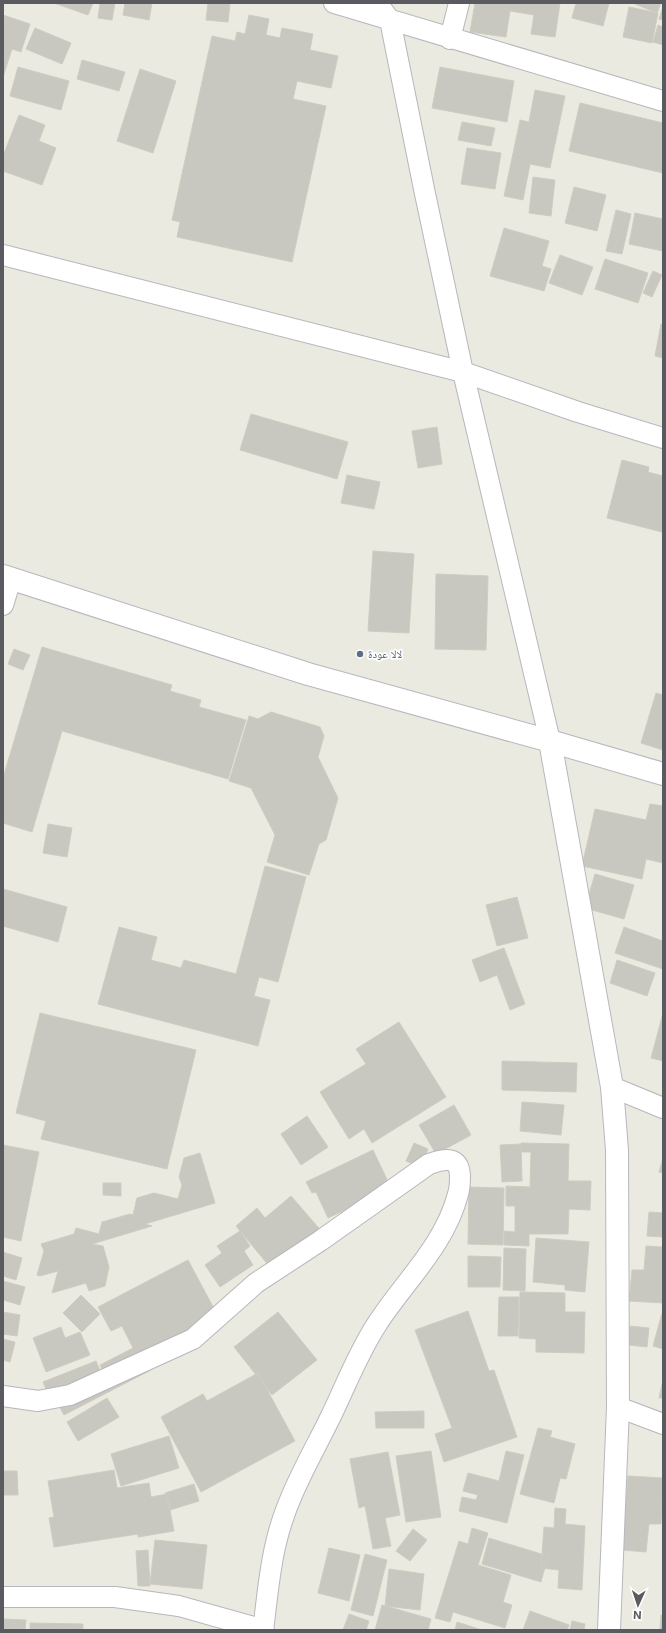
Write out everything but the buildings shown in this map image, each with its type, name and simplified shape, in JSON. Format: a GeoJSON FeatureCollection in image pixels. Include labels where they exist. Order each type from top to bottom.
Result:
{"type":"FeatureCollection","features":[{"type":"Feature","properties":{"kind":"main road"},"geometry":{"type":"LineString","coordinates":[[7,578],[308,674],[663,774]]}},
{"type":"Feature","properties":{"kind":"main road"},"geometry":{"type":"LineString","coordinates":[[550,741],[612,1087],[617,1150],[618,1408],[609,1630]]}},
{"type":"Feature","properties":{"kind":"street"},"geometry":{"type":"LineString","coordinates":[[334,3],[450,39],[663,101]]}},
{"type":"Feature","properties":{"kind":"street"},"geometry":{"type":"LineString","coordinates":[[377,3],[390,20],[463,372],[550,741]]}},
{"type":"Feature","properties":{"kind":"street"},"geometry":{"type":"LineString","coordinates":[[450,39],[459,3]]}},
{"type":"Feature","properties":{"kind":"street"},"geometry":{"type":"LineString","coordinates":[[3,255],[463,372],[578,412],[663,438]]}},
{"type":"Feature","properties":{"kind":"street"},"geometry":{"type":"LineString","coordinates":[[3,605],[7,578]]}},
{"type":"Feature","properties":{"kind":"street"},"geometry":{"type":"LineString","coordinates":[[612,1087],[663,1108]]}},
{"type":"Feature","properties":{"kind":"street"},"geometry":{"type":"LineString","coordinates":[[3,1396],[38,1400],[70,1394],[193,1339],[256,1283],[320,1241],[429,1164],[441,1160],[452,1160],[460,1170],[460,1189],[450,1218],[416,1273],[377,1324],[356,1363],[292,1493],[276,1542],[263,1630],[179,1606],[115,1597],[3,1597]]}},
{"type":"Feature","properties":{"kind":"street"},"geometry":{"type":"LineString","coordinates":[[618,1408],[663,1424]]}},
{"type":"Feature","properties":{"kind":"place","name":"لالا عودة"},"geometry":{"type":"Point","coordinates":[360,654]}}]}
